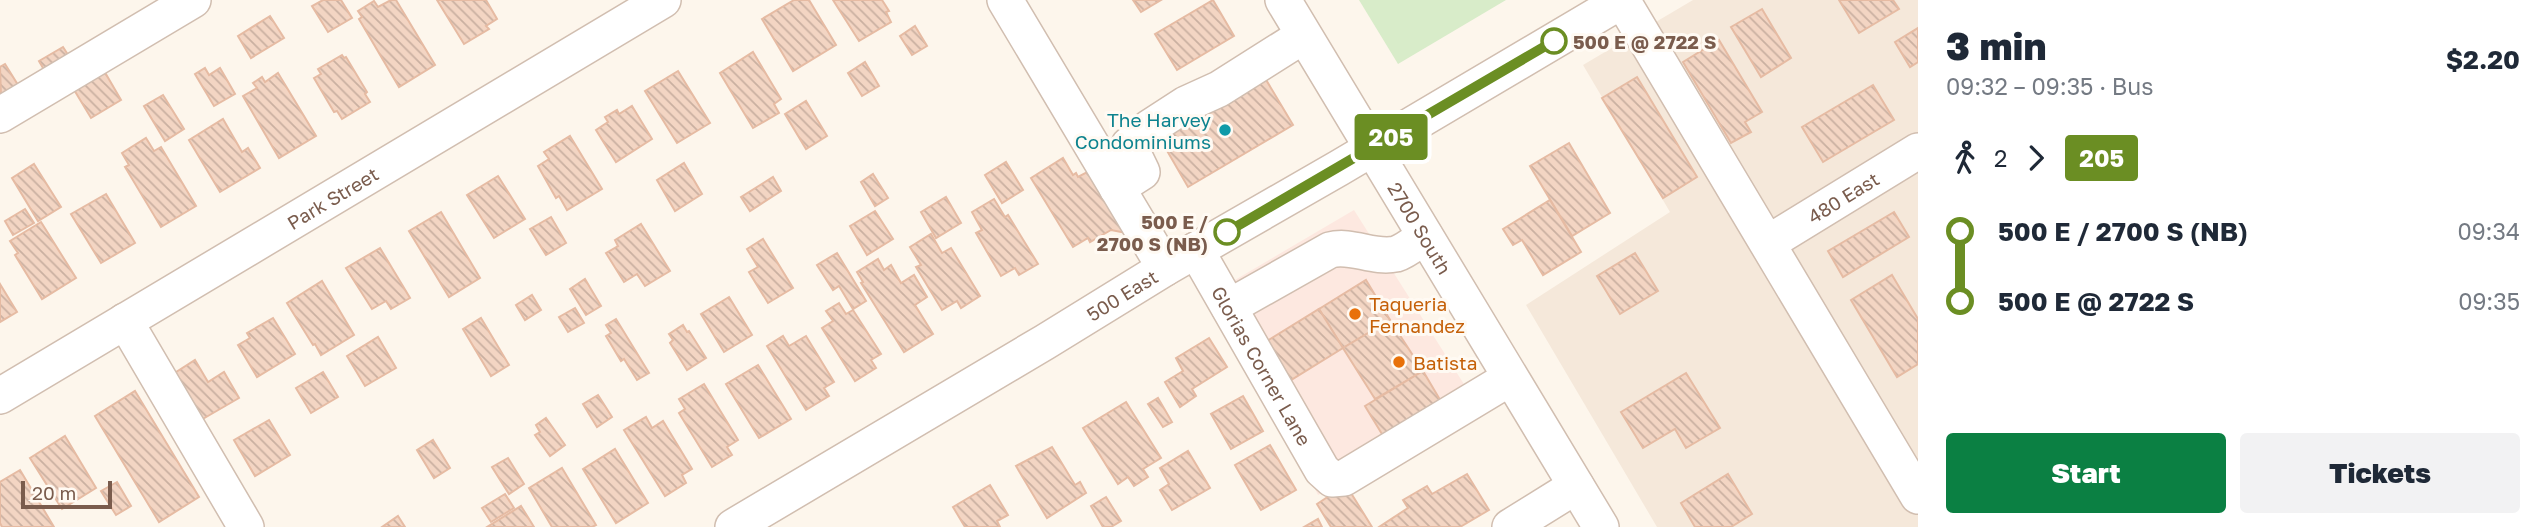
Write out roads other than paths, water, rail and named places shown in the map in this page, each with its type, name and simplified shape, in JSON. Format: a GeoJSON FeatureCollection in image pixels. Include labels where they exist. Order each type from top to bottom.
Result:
{"type":"FeatureCollection","features":[{"type":"Feature","properties":{"kind":"street"},"geometry":{"type":"LineString","coordinates":[[0,115],[193,0]]}},
{"type":"Feature","properties":{"kind":"street","name":"Park Street"},"geometry":{"type":"LineString","coordinates":[[1,393],[663,0]]}},
{"type":"Feature","properties":{"kind":"street"},"geometry":{"type":"LineString","coordinates":[[1004,0],[1165,268]]}},
{"type":"Feature","properties":{"kind":"street","name":"2700 South"},"geometry":{"type":"LineString","coordinates":[[1283,0],[1601,527]]}},
{"type":"Feature","properties":{"kind":"street"},"geometry":{"type":"LineString","coordinates":[[1623,0],[1918,496]]}},
{"type":"Feature","properties":{"kind":"street","name":"500 East"},"geometry":{"type":"LineString","coordinates":[[733,527],[1165,268],[1623,0]]}},
{"type":"Feature","properties":{"kind":"street"},"geometry":{"type":"LineString","coordinates":[[1117,188],[1142,172],[1129,145],[1149,128],[1186,104],[1219,89],[1303,36]]}},
{"type":"Feature","properties":{"kind":"street","name":"480 East"},"geometry":{"type":"LineString","coordinates":[[1768,243],[1918,152]]}},
{"type":"Feature","properties":{"kind":"street"},"geometry":{"type":"LineString","coordinates":[[1229,307],[1330,250],[1342,247],[1380,255],[1398,253],[1425,236]]}},
{"type":"Feature","properties":{"kind":"street","name":"Glorias Corner Lane"},"geometry":{"type":"LineString","coordinates":[[1196,250],[1322,470],[1332,480],[1344,478],[1510,378]]}},
{"type":"Feature","properties":{"kind":"street"},"geometry":{"type":"LineString","coordinates":[[125,321],[246,527]]}},
{"type":"Feature","properties":{"kind":"street"},"geometry":{"type":"LineString","coordinates":[[1510,527],[1576,486]]}},
{"type":"Feature","properties":{"kind":"place","name":"500 E @ 2722 S"},"geometry":{"type":"Point","coordinates":[1554,41]}},
{"type":"Feature","properties":{"kind":"place","name":"The Harvey Condominiums"},"geometry":{"type":"Point","coordinates":[1225,130]}},
{"type":"Feature","properties":{"kind":"place","name":"500 E / 2700 S (NB)"},"geometry":{"type":"Point","coordinates":[1227,232]}},
{"type":"Feature","properties":{"kind":"place","name":"Taqueria Fernandez"},"geometry":{"type":"Point","coordinates":[1355,314]}},
{"type":"Feature","properties":{"kind":"place","name":"Batista"},"geometry":{"type":"Point","coordinates":[1399,362]}}]}
